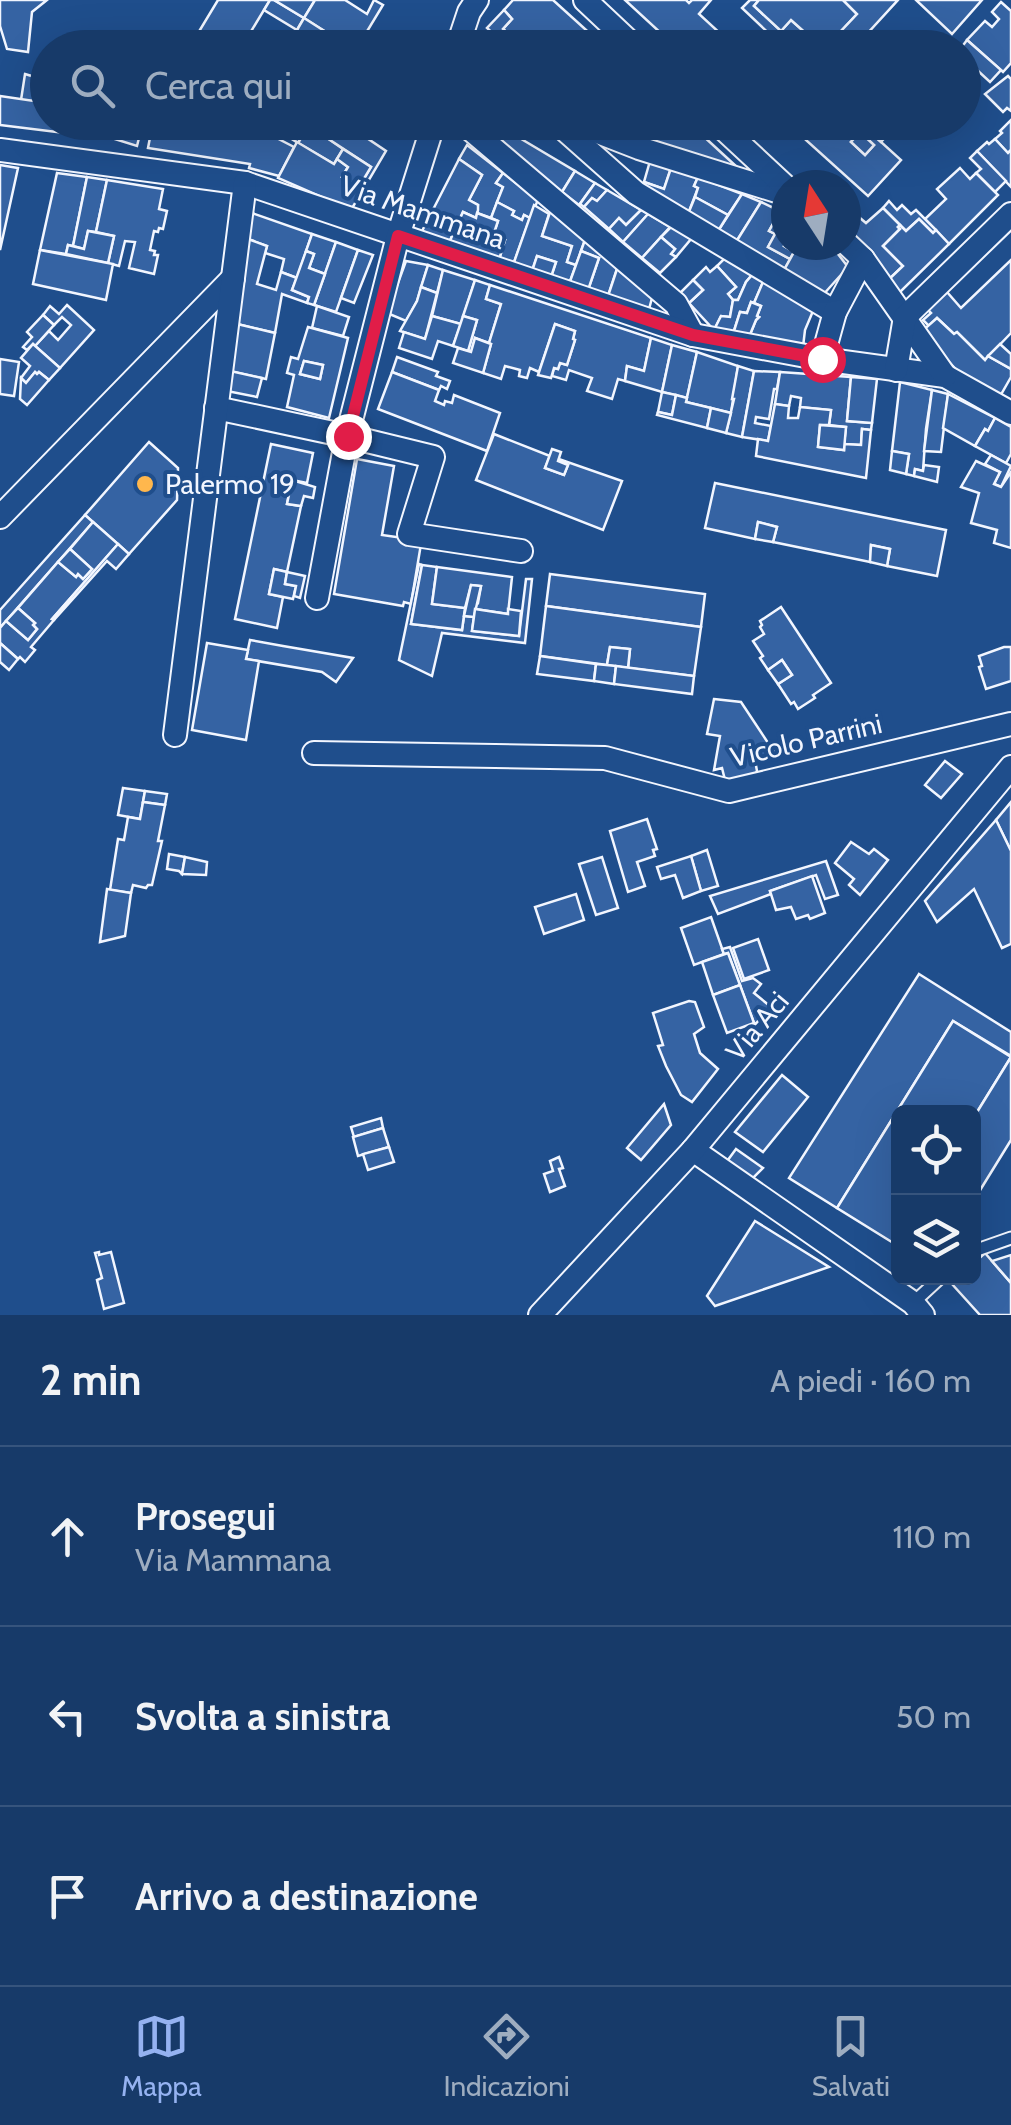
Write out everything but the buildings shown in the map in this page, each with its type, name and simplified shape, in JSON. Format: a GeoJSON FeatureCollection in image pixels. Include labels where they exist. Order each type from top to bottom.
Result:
{"type":"FeatureCollection","features":[{"type":"Feature","properties":{"kind":"street"},"geometry":{"type":"LineString","coordinates":[[462,30],[477,0]]}},
{"type":"Feature","properties":{"kind":"street"},"geometry":{"type":"LineString","coordinates":[[585,0],[617,30]]}},
{"type":"Feature","properties":{"kind":"street"},"geometry":{"type":"LineString","coordinates":[[317,598],[348,436],[398,236],[428,140]]}},
{"type":"Feature","properties":{"kind":"street"},"geometry":{"type":"LineString","coordinates":[[483,140],[676,304],[693,335]]}},
{"type":"Feature","properties":{"kind":"street"},"geometry":{"type":"LineString","coordinates":[[576,140],[636,194],[835,312]]}},
{"type":"Feature","properties":{"kind":"street"},"geometry":{"type":"LineString","coordinates":[[618,140],[771,187]]}},
{"type":"Feature","properties":{"kind":"street"},"geometry":{"type":"LineString","coordinates":[[734,140],[771,176]]}},
{"type":"Feature","properties":{"kind":"street","name":"Via Mammana"},"geometry":{"type":"LineString","coordinates":[[0,150],[245,183],[693,335],[945,376]]}},
{"type":"Feature","properties":{"kind":"street"},"geometry":{"type":"LineString","coordinates":[[175,735],[245,183]]}},
{"type":"Feature","properties":{"kind":"street"},"geometry":{"type":"LineString","coordinates":[[896,370],[905,317],[1011,214]]}},
{"type":"Feature","properties":{"kind":"street"},"geometry":{"type":"LineString","coordinates":[[822,359],[851,260]]}},
{"type":"Feature","properties":{"kind":"street"},"geometry":{"type":"LineString","coordinates":[[861,260],[945,376],[1011,413]]}},
{"type":"Feature","properties":{"kind":"street"},"geometry":{"type":"LineString","coordinates":[[0,517],[232,278]]}},
{"type":"Feature","properties":{"kind":"street"},"geometry":{"type":"LineString","coordinates":[[216,408],[433,457],[409,534],[521,552]]}},
{"type":"Feature","properties":{"kind":"street","name":"Vicolo Parrini"},"geometry":{"type":"LineString","coordinates":[[314,753],[605,758],[729,791],[1011,724]]}},
{"type":"Feature","properties":{"kind":"street","name":"Via Aci"},"geometry":{"type":"LineString","coordinates":[[540,1315],[693,1150],[1011,767]]}},
{"type":"Feature","properties":{"kind":"street"},"geometry":{"type":"LineString","coordinates":[[693,1150],[918,1309]]}},
{"type":"Feature","properties":{"kind":"lane"},"geometry":{"type":"LineString","coordinates":[[981,1249],[1011,1238]]}},
{"type":"Feature","properties":{"kind":"lane"},"geometry":{"type":"LineString","coordinates":[[918,1309],[935,1285]]}},
{"type":"Feature","properties":{"kind":"place","name":"Palermo 19"},"geometry":{"type":"Point","coordinates":[145,484]}},
{"type":"Feature","properties":{"kind":"route"},"geometry":{"type":"LineString","coordinates":[[348,436],[398,236],[693,335],[822,359]]}}]}
